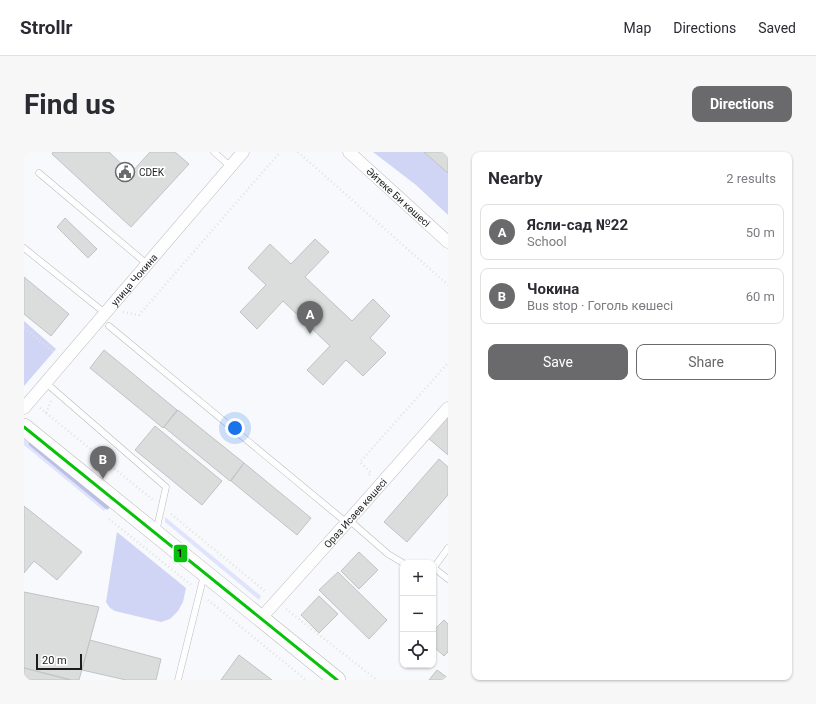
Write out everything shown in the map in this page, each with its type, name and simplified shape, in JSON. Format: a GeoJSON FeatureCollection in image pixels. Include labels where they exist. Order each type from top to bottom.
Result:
{"type":"FeatureCollection","features":[{"type":"Feature","properties":{"kind":"main road"},"geometry":{"type":"LineString","coordinates":[[24,427],[337,680]]}},
{"type":"Feature","properties":{"kind":"street","name":"улица Чокина"},"geometry":{"type":"LineString","coordinates":[[24,408],[243,152]]}},
{"type":"Feature","properties":{"kind":"street","name":"Әйтеке Би көшесі"},"geometry":{"type":"LineString","coordinates":[[349,152],[448,242]]}},
{"type":"Feature","properties":{"kind":"street","name":"Ораз Исаев көшесі"},"geometry":{"type":"LineString","coordinates":[[261,618],[448,408]]}},
{"type":"Feature","properties":{"kind":"lane"},"geometry":{"type":"LineString","coordinates":[[214,152],[231,167]]}},
{"type":"Feature","properties":{"kind":"lane"},"geometry":{"type":"LineString","coordinates":[[40,173],[147,264]]}},
{"type":"Feature","properties":{"kind":"lane"},"geometry":{"type":"LineString","coordinates":[[24,248],[105,313]]}},
{"type":"Feature","properties":{"kind":"lane"},"geometry":{"type":"LineString","coordinates":[[109,326],[348,522],[388,554],[400,561]]}},
{"type":"Feature","properties":{"kind":"lane"},"geometry":{"type":"LineString","coordinates":[[46,383],[166,487],[156,533]]}},
{"type":"Feature","properties":{"kind":"lane"},"geometry":{"type":"LineString","coordinates":[[436,566],[448,548]]}},
{"type":"Feature","properties":{"kind":"lane"},"geometry":{"type":"LineString","coordinates":[[436,570],[448,579]]}},
{"type":"Feature","properties":{"kind":"lane"},"geometry":{"type":"LineString","coordinates":[[178,680],[205,573]]}},
{"type":"Feature","properties":{"kind":"path"},"geometry":{"type":"LineString","coordinates":[[109,326],[120,312],[139,315],[280,152]]}},
{"type":"Feature","properties":{"kind":"path"},"geometry":{"type":"LineString","coordinates":[[298,152],[448,285]]}},
{"type":"Feature","properties":{"kind":"path"},"geometry":{"type":"LineString","coordinates":[[24,328],[64,361]]}},
{"type":"Feature","properties":{"kind":"path"},"geometry":{"type":"LineString","coordinates":[[366,479],[371,473],[360,462],[448,363]]}},
{"type":"Feature","properties":{"kind":"path"},"geometry":{"type":"LineString","coordinates":[[46,413],[55,391]]}},
{"type":"Feature","properties":{"kind":"path"},"geometry":{"type":"LineString","coordinates":[[106,516],[306,680]]}},
{"type":"Feature","properties":{"kind":"path"},"geometry":{"type":"LineString","coordinates":[[283,606],[377,680]]}},
{"type":"Feature","properties":{"kind":"shaded area"},"geometry":{"type":"Polygon","coordinates":[[[373,152],[424,152],[448,173],[448,215],[416,185],[373,152]]]}},
{"type":"Feature","properties":{"kind":"shaded area"},"geometry":{"type":"Polygon","coordinates":[[[24,321],[56,349],[24,386],[24,321]]]}},
{"type":"Feature","properties":{"kind":"shaded area"},"geometry":{"type":"Polygon","coordinates":[[[24,436],[109,505],[104,511],[24,445],[24,436]]]}},
{"type":"Feature","properties":{"kind":"shaded area"},"geometry":{"type":"Polygon","coordinates":[[[165,517],[261,596],[259,600],[165,522],[165,517]]]}},
{"type":"Feature","properties":{"kind":"shaded area"},"geometry":{"type":"Polygon","coordinates":[[[117,532],[186,588],[183,602],[178,611],[170,619],[161,622],[115,611],[110,608],[106,602],[117,532]]]}},
{"type":"Feature","properties":{"kind":"building"},"geometry":{"type":"Polygon","coordinates":[[[53,152],[109,152],[131,173],[150,152],[175,152],[189,164],[131,227],[52,154],[53,152]]]}},
{"type":"Feature","properties":{"kind":"building"},"geometry":{"type":"Polygon","coordinates":[[[424,152],[448,152],[448,173],[424,152]]]}},
{"type":"Feature","properties":{"kind":"building"},"geometry":{"type":"Polygon","coordinates":[[[65,218],[97,249],[88,258],[57,227],[65,218]]]}},
{"type":"Feature","properties":{"kind":"building"},"geometry":{"type":"Polygon","coordinates":[[[315,239],[329,252],[305,277],[352,321],[373,299],[390,316],[370,338],[386,353],[363,376],[346,360],[323,385],[307,370],[330,346],[283,301],[257,329],[240,312],[266,285],[248,268],[270,244],[291,264],[315,239]]]}},
{"type":"Feature","properties":{"kind":"building"},"geometry":{"type":"Polygon","coordinates":[[[24,277],[69,314],[51,336],[24,314],[24,277]]]}},
{"type":"Feature","properties":{"kind":"building"},"geometry":{"type":"Polygon","coordinates":[[[104,350],[177,410],[163,428],[90,368],[104,350]]]}},
{"type":"Feature","properties":{"kind":"building"},"geometry":{"type":"Polygon","coordinates":[[[178,410],[244,463],[230,481],[164,427],[178,410]]]}},
{"type":"Feature","properties":{"kind":"building"},"geometry":{"type":"Polygon","coordinates":[[[448,415],[448,455],[428,438],[448,415]]]}},
{"type":"Feature","properties":{"kind":"building"},"geometry":{"type":"Polygon","coordinates":[[[155,426],[222,481],[202,505],[135,450],[155,426]]]}},
{"type":"Feature","properties":{"kind":"building"},"geometry":{"type":"Polygon","coordinates":[[[439,459],[448,467],[448,495],[407,542],[384,522],[439,459]]]}},
{"type":"Feature","properties":{"kind":"building"},"geometry":{"type":"Polygon","coordinates":[[[244,463],[311,518],[297,535],[231,481],[244,463]]]}},
{"type":"Feature","properties":{"kind":"building"},"geometry":{"type":"Polygon","coordinates":[[[24,506],[82,552],[57,580],[34,561],[24,573],[24,506]]]}},
{"type":"Feature","properties":{"kind":"building"},"geometry":{"type":"Polygon","coordinates":[[[359,552],[378,570],[359,589],[341,571],[359,552]]]}},
{"type":"Feature","properties":{"kind":"building"},"geometry":{"type":"Polygon","coordinates":[[[338,572],[387,620],[369,639],[319,590],[338,572]]]}},
{"type":"Feature","properties":{"kind":"building"},"geometry":{"type":"Polygon","coordinates":[[[24,592],[99,607],[79,680],[72,680],[24,668],[24,592]]]}},
{"type":"Feature","properties":{"kind":"building"},"geometry":{"type":"Polygon","coordinates":[[[319,596],[338,614],[319,633],[301,615],[319,596]]]}},
{"type":"Feature","properties":{"kind":"building"},"geometry":{"type":"Polygon","coordinates":[[[444,620],[448,624],[448,652],[444,656],[436,649],[436,628],[444,620]]]}},
{"type":"Feature","properties":{"kind":"building"},"geometry":{"type":"Polygon","coordinates":[[[90,640],[161,659],[156,680],[126,680],[82,670],[90,640]]]}},
{"type":"Feature","properties":{"kind":"building"},"geometry":{"type":"Polygon","coordinates":[[[239,655],[272,680],[221,680],[239,655]]]}},
{"type":"Feature","properties":{"kind":"building"},"geometry":{"type":"Polygon","coordinates":[[[24,668],[70,680],[24,680],[24,668]]]}},
{"type":"Feature","properties":{"kind":"building"},"geometry":{"type":"Polygon","coordinates":[[[437,670],[448,678],[448,680],[429,680],[437,670]]]}},
{"type":"Feature","properties":{"kind":"waterway"},"geometry":{"type":"LineString","coordinates":[[31,444],[107,507]]}},
{"type":"Feature","properties":{"kind":"transit line","name":"1"},"geometry":{"type":"LineString","coordinates":[[24,427],[337,680]]}},
{"type":"Feature","properties":{"kind":"place","name":"CDEK"},"geometry":{"type":"Point","coordinates":[125,172]}},
{"type":"Feature","properties":{"kind":"place","name":"Ясли-сад №22"},"geometry":{"type":"Point","coordinates":[310,334]}},
{"type":"Feature","properties":{"kind":"place","name":"Чокина"},"geometry":{"type":"Point","coordinates":[103,479]}}]}
